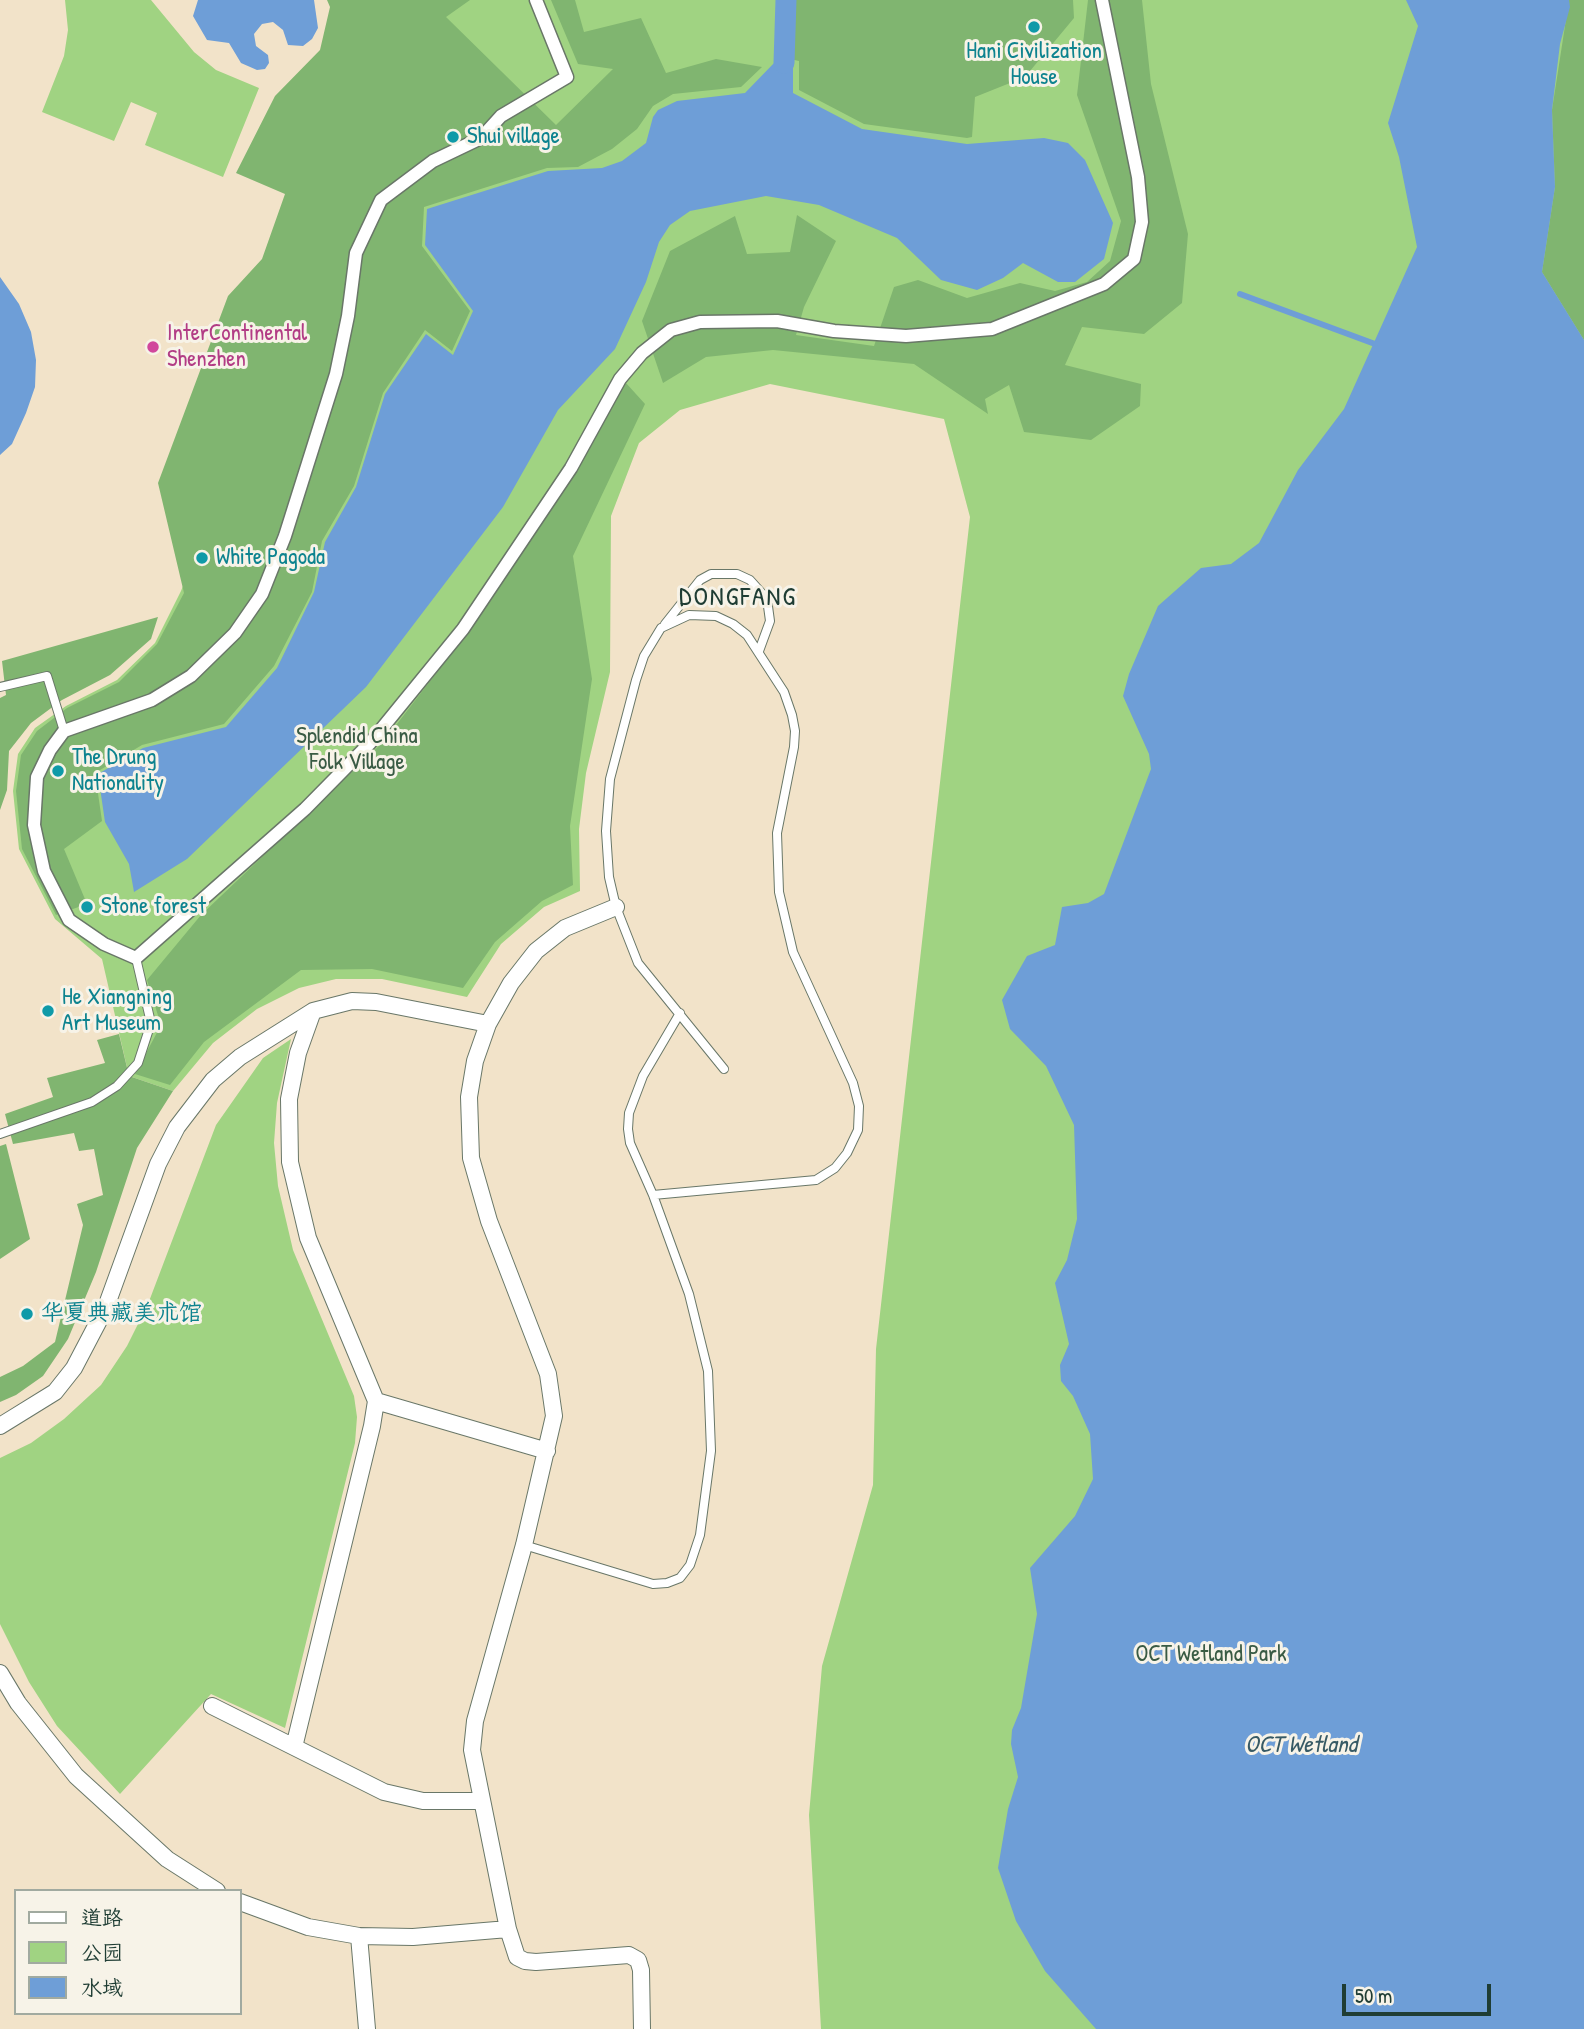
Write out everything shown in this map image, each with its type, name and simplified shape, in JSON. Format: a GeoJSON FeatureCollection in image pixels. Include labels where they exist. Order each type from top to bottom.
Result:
{"type":"FeatureCollection","features":[{"type":"Feature","properties":{"kind":"street"},"geometry":{"type":"LineString","coordinates":[[536,0],[567,77],[501,116],[481,138],[433,162],[381,200],[356,253],[348,316],[336,374],[285,536],[262,594],[236,632],[191,676],[152,700],[64,731],[50,750],[37,778],[34,825],[44,872],[69,920],[104,944],[136,958],[306,809],[370,743],[463,629],[571,468],[620,379],[642,353],[671,330],[700,322],[764,321],[906,336],[992,329],[1104,284],[1134,259],[1142,222],[1138,177],[1102,0]]}},
{"type":"Feature","properties":{"kind":"street"},"geometry":{"type":"LineString","coordinates":[[616,907],[565,928],[536,951],[511,983],[488,1024],[475,1061],[470,1097],[471,1158],[489,1221],[550,1385],[554,1416],[524,1545],[473,1735],[481,1801],[508,1929],[517,1957],[525,1961],[618,1953],[638,1960],[641,1970],[642,2029]]}},
{"type":"Feature","properties":{"kind":"street"},"geometry":{"type":"LineString","coordinates":[[0,1426],[55,1392],[74,1368],[106,1307],[158,1164],[192,1105],[240,1056],[313,1011],[333,1004],[376,1002],[488,1024]]}},
{"type":"Feature","properties":{"kind":"street"},"geometry":{"type":"LineString","coordinates":[[294,1747],[376,1401],[308,1238],[290,1162],[289,1099],[299,1053],[313,1011]]}},
{"type":"Feature","properties":{"kind":"street"},"geometry":{"type":"LineString","coordinates":[[376,1401],[547,1451]]}},
{"type":"Feature","properties":{"kind":"street"},"geometry":{"type":"LineString","coordinates":[[0,1673],[25,1713],[76,1776],[167,1859],[214,1889]]}},
{"type":"Feature","properties":{"kind":"street"},"geometry":{"type":"LineString","coordinates":[[212,1706],[384,1792],[404,1798],[481,1801]]}},
{"type":"Feature","properties":{"kind":"street"},"geometry":{"type":"LineString","coordinates":[[242,1903],[308,1927],[359,1936],[413,1937],[508,1929]]}},
{"type":"Feature","properties":{"kind":"street"},"geometry":{"type":"LineString","coordinates":[[359,1936],[367,2029]]}},
{"type":"Feature","properties":{"kind":"lane"},"geometry":{"type":"LineString","coordinates":[[724,1069],[638,963],[616,907],[609,877],[606,831],[610,779],[644,656],[661,628],[700,580],[710,574],[737,575],[750,580],[767,599],[770,621],[760,651]]}},
{"type":"Feature","properties":{"kind":"lane"},"geometry":{"type":"LineString","coordinates":[[653,1195],[816,1180],[835,1168],[847,1153],[858,1130],[859,1106],[853,1083],[808,988],[784,920],[777,872],[777,833],[795,731],[784,692],[760,651],[733,624],[716,616],[689,615],[661,628]]}},
{"type":"Feature","properties":{"kind":"lane"},"geometry":{"type":"LineString","coordinates":[[0,687],[47,676],[64,731]]}},
{"type":"Feature","properties":{"kind":"lane"},"geometry":{"type":"LineString","coordinates":[[0,1134],[92,1102],[117,1086],[138,1063],[151,1023],[136,958]]}},
{"type":"Feature","properties":{"kind":"lane"},"geometry":{"type":"LineString","coordinates":[[524,1545],[653,1584],[680,1578],[690,1564],[707,1496],[711,1451],[708,1371],[689,1294],[653,1195],[630,1143],[629,1113],[643,1076],[680,1013]]}},
{"type":"Feature","properties":{"kind":"green space"},"geometry":{"type":"Polygon","coordinates":[[[65,0],[151,0],[194,52],[216,70],[259,88],[223,177],[145,145],[157,113],[131,102],[114,141],[42,112],[64,56],[68,30],[65,0]]]}},
{"type":"Feature","properties":{"kind":"green space"},"geometry":{"type":"Polygon","coordinates":[[[327,0],[470,0],[446,17],[556,125],[613,69],[578,64],[551,0],[575,0],[584,32],[641,18],[666,73],[716,59],[762,67],[741,87],[673,94],[653,106],[637,129],[612,149],[578,167],[547,168],[424,207],[422,246],[470,311],[452,351],[425,330],[383,393],[354,486],[322,541],[312,592],[274,666],[224,724],[142,745],[95,773],[102,821],[64,849],[87,904],[56,915],[22,849],[16,791],[21,755],[37,731],[67,708],[119,682],[157,644],[184,593],[158,483],[228,296],[262,259],[285,194],[236,173],[275,96],[320,50],[330,7],[327,0]]]}},
{"type":"Feature","properties":{"kind":"green space","name":"OCT Wetland Park"},"geometry":{"type":"Polygon","coordinates":[[[381,0],[1584,0],[1584,2029],[821,2029],[809,1815],[822,1666],[873,1485],[876,1349],[970,517],[944,419],[770,384],[680,410],[639,443],[611,516],[610,672],[586,773],[579,829],[580,891],[544,907],[501,944],[467,997],[382,979],[336,979],[299,988],[257,1009],[213,1043],[173,1091],[129,1076],[102,959],[55,919],[19,849],[13,791],[18,754],[35,728],[66,706],[117,680],[155,643],[181,591],[370,97],[381,0]]]}},
{"type":"Feature","properties":{"kind":"green space"},"geometry":{"type":"Polygon","coordinates":[[[792,0],[1073,0],[1074,18],[1025,77],[975,97],[972,137],[967,138],[864,124],[799,90],[799,61],[790,59],[792,0]]]}},
{"type":"Feature","properties":{"kind":"green space"},"geometry":{"type":"Polygon","coordinates":[[[1088,0],[1142,0],[1151,84],[1188,234],[1182,303],[1144,334],[1082,327],[1065,365],[1141,384],[1140,406],[1091,440],[1024,432],[1009,385],[985,399],[988,414],[914,364],[773,350],[706,357],[663,383],[642,321],[670,251],[735,216],[747,254],[790,252],[797,215],[836,241],[804,307],[796,335],[874,346],[894,287],[918,280],[967,298],[1020,283],[1055,291],[1087,282],[1110,261],[1121,221],[1077,95],[1088,0]]]}},
{"type":"Feature","properties":{"kind":"green space"},"geometry":{"type":"Polygon","coordinates":[[[1569,0],[1584,0],[1584,340],[1542,272],[1555,187],[1552,110],[1569,0]]]}},
{"type":"Feature","properties":{"kind":"green space"},"geometry":{"type":"Polygon","coordinates":[[[626,383],[645,404],[573,556],[592,679],[570,826],[573,885],[542,901],[495,942],[463,988],[372,969],[301,970],[204,1042],[170,1085],[135,1074],[161,1025],[147,980],[201,915],[383,742],[475,623],[626,383]]]}},
{"type":"Feature","properties":{"kind":"green space"},"geometry":{"type":"Polygon","coordinates":[[[158,617],[151,639],[110,675],[62,700],[31,723],[9,751],[7,790],[0,810],[0,698],[6,695],[2,661],[158,617]]]}},
{"type":"Feature","properties":{"kind":"green space"},"geometry":{"type":"Polygon","coordinates":[[[119,1034],[129,1076],[173,1091],[137,1148],[96,1272],[68,1339],[43,1376],[16,1395],[0,1402],[0,1377],[23,1366],[55,1342],[83,1225],[77,1204],[103,1195],[94,1149],[79,1151],[74,1133],[13,1144],[5,1114],[53,1097],[47,1078],[105,1063],[97,1040],[119,1034]]]}},
{"type":"Feature","properties":{"kind":"green space"},"geometry":{"type":"Polygon","coordinates":[[[291,1039],[277,1103],[274,1143],[278,1186],[293,1250],[354,1396],[357,1417],[355,1443],[285,1728],[211,1694],[120,1794],[57,1726],[29,1682],[0,1624],[0,1458],[31,1443],[64,1419],[101,1385],[127,1346],[148,1304],[216,1125],[263,1058],[291,1039]]]}},
{"type":"Feature","properties":{"kind":"green space"},"geometry":{"type":"Polygon","coordinates":[[[6,1144],[30,1239],[0,1259],[0,1146],[6,1144]]]}},
{"type":"Feature","properties":{"kind":"water"},"geometry":{"type":"Polygon","coordinates":[[[198,0],[314,0],[318,28],[312,39],[303,46],[288,45],[283,30],[273,22],[262,24],[254,34],[256,46],[268,55],[269,63],[265,69],[257,70],[241,63],[229,43],[207,40],[193,16],[198,0]]]}},
{"type":"Feature","properties":{"kind":"water","name":"OCT Wetland"},"geometry":{"type":"Polygon","coordinates":[[[1406,0],[1569,0],[1570,7],[1560,44],[1552,110],[1555,187],[1542,272],[1584,340],[1584,2029],[1096,2029],[1045,1971],[1016,1921],[998,1868],[1008,1809],[1018,1777],[1011,1744],[1012,1730],[1021,1708],[1037,1614],[1030,1568],[1075,1516],[1093,1479],[1090,1434],[1073,1396],[1061,1381],[1060,1365],[1069,1344],[1055,1283],[1067,1260],[1077,1219],[1074,1125],[1046,1066],[1010,1029],[1002,1000],[1027,956],[1055,945],[1062,907],[1088,903],[1104,894],[1151,769],[1149,754],[1123,696],[1129,674],[1158,606],[1201,568],[1231,564],[1259,543],[1298,470],[1344,409],[1417,247],[1399,157],[1388,123],[1418,26],[1406,0]]]}},
{"type":"Feature","properties":{"kind":"water"},"geometry":{"type":"Polygon","coordinates":[[[775,62],[793,66],[793,93],[862,129],[967,144],[1044,138],[1068,143],[1085,160],[1113,223],[1104,259],[1075,282],[1058,282],[1023,263],[1003,278],[977,290],[941,280],[897,238],[819,205],[766,196],[690,211],[670,225],[659,242],[646,282],[615,349],[558,410],[503,507],[366,687],[187,859],[134,892],[129,864],[105,822],[98,774],[143,748],[226,727],[277,668],[314,592],[325,542],[356,487],[385,394],[426,334],[453,355],[473,311],[425,245],[427,209],[548,171],[602,168],[622,161],[646,143],[653,117],[658,110],[677,101],[745,93],[775,62]]]}},
{"type":"Feature","properties":{"kind":"water"},"geometry":{"type":"Polygon","coordinates":[[[0,277],[19,304],[31,332],[36,360],[35,387],[26,413],[12,444],[0,455],[0,277]]]}},
{"type":"Feature","properties":{"kind":"waterway"},"geometry":{"type":"LineString","coordinates":[[784,63],[786,0]]}},
{"type":"Feature","properties":{"kind":"waterway"},"geometry":{"type":"LineString","coordinates":[[1240,294],[1375,344]]}},
{"type":"Feature","properties":{"kind":"place","name":"Hani Civilization House"},"geometry":{"type":"Point","coordinates":[1034,27]}},
{"type":"Feature","properties":{"kind":"place","name":"Shui village"},"geometry":{"type":"Point","coordinates":[453,137]}},
{"type":"Feature","properties":{"kind":"place","name":"InterContinental Shenzhen"},"geometry":{"type":"Point","coordinates":[153,347]}},
{"type":"Feature","properties":{"kind":"place","name":"White Pagoda"},"geometry":{"type":"Point","coordinates":[202,558]}},
{"type":"Feature","properties":{"kind":"place","name":"The Drung Nationality"},"geometry":{"type":"Point","coordinates":[58,771]}},
{"type":"Feature","properties":{"kind":"place","name":"Stone forest"},"geometry":{"type":"Point","coordinates":[87,907]}},
{"type":"Feature","properties":{"kind":"place","name":"He Xiangning Art Museum"},"geometry":{"type":"Point","coordinates":[48,1011]}},
{"type":"Feature","properties":{"kind":"place","name":"华夏典藏美术馆"},"geometry":{"type":"Point","coordinates":[27,1314]}},
{"type":"Feature","properties":{"kind":"district","name":"DONGFANG"},"geometry":{"type":"Point","coordinates":[738,598]}},
{"type":"Feature","properties":{"kind":"park label","name":"Splendid China Folk Village"},"geometry":{"type":"Point","coordinates":[357,750]}}]}
